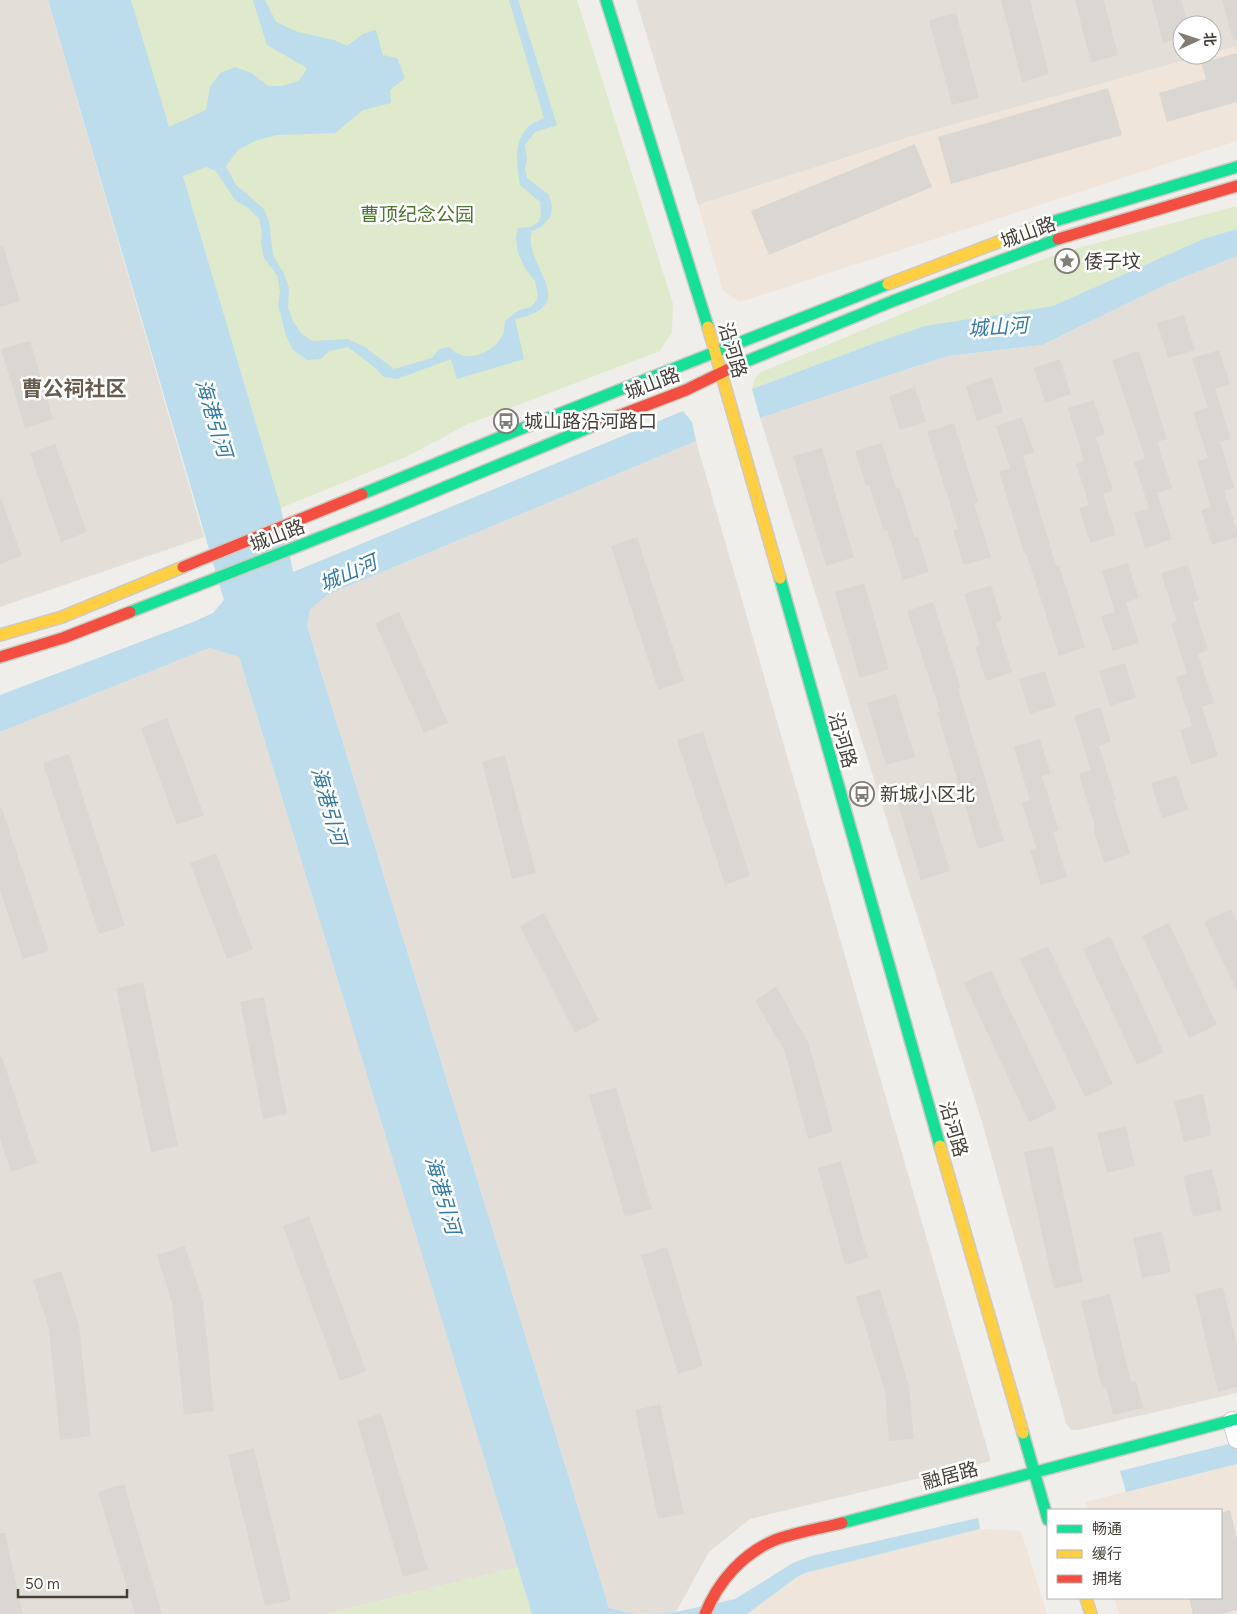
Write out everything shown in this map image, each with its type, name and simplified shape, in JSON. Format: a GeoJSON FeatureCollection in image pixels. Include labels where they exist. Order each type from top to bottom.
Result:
{"type":"FeatureCollection","features":[{"type":"Feature","properties":{"kind":"main road","name":"沿河路"},"geometry":{"type":"LineString","coordinates":[[606,0],[722,372],[905,1024],[1047,1516]]}},
{"type":"Feature","properties":{"kind":"main road","name":"城山路"},"geometry":{"type":"LineString","coordinates":[[0,635],[62,618],[508,434],[716,353],[728,343],[1064,217],[1237,167]]}},
{"type":"Feature","properties":{"kind":"main road","name":"城山路"},"geometry":{"type":"LineString","coordinates":[[0,657],[63,638],[394,508],[633,409],[686,390],[722,372],[737,369],[893,301],[1072,234],[1237,186]]}},
{"type":"Feature","properties":{"kind":"main road","name":"沿河路"},"geometry":{"type":"LineString","coordinates":[[728,343],[737,369]]}},
{"type":"Feature","properties":{"kind":"main road","name":"融居路"},"geometry":{"type":"LineString","coordinates":[[705,1614],[718,1585],[751,1553],[775,1540],[1049,1467],[1236,1429]]}},
{"type":"Feature","properties":{"kind":"main road"},"geometry":{"type":"LineString","coordinates":[[1086,1599],[1091,1614]]}},
{"type":"Feature","properties":{"kind":"shaded area"},"geometry":{"type":"Polygon","coordinates":[[[0,0],[48,0],[204,537],[0,607],[0,0]]]}},
{"type":"Feature","properties":{"kind":"shaded area"},"geometry":{"type":"Polygon","coordinates":[[[636,0],[1237,0],[1237,46],[1222,50],[1222,15],[1172,15],[1172,64],[916,135],[698,205],[636,0]]]}},
{"type":"Feature","properties":{"kind":"shaded area"},"geometry":{"type":"Polygon","coordinates":[[[1237,46],[1237,141],[740,302],[723,291],[698,205],[916,135],[1172,64],[1222,65],[1222,50],[1237,46]]]}},
{"type":"Feature","properties":{"kind":"shaded area"},"geometry":{"type":"Polygon","coordinates":[[[1237,256],[1237,1393],[1078,1430],[1071,1430],[1066,1423],[982,1122],[760,418],[948,356],[1042,345],[1167,284],[1237,256]]]}},
{"type":"Feature","properties":{"kind":"shaded area"},"geometry":{"type":"Polygon","coordinates":[[[696,441],[991,1461],[750,1519],[709,1552],[676,1612],[637,1614],[609,1608],[307,626],[310,610],[327,595],[696,441]]]}},
{"type":"Feature","properties":{"kind":"shaded area"},"geometry":{"type":"Polygon","coordinates":[[[209,648],[239,657],[518,1567],[327,1614],[0,1614],[0,732],[209,648]]]}},
{"type":"Feature","properties":{"kind":"shaded area"},"geometry":{"type":"Polygon","coordinates":[[[1237,1464],[1237,1614],[1119,1614],[1114,1599],[1222,1599],[1222,1509],[1087,1509],[1085,1502],[1237,1464]]]}},
{"type":"Feature","properties":{"kind":"shaded area"},"geometry":{"type":"Polygon","coordinates":[[[980,1529],[1021,1531],[1047,1614],[747,1614],[805,1573],[980,1529]]]}},
{"type":"Feature","properties":{"kind":"green space","name":"曹顶纪念公园"},"geometry":{"type":"Polygon","coordinates":[[[131,0],[577,0],[673,304],[672,332],[660,351],[468,424],[408,456],[281,508],[131,0]]]}},
{"type":"Feature","properties":{"kind":"green space"},"geometry":{"type":"Polygon","coordinates":[[[1237,206],[1237,229],[1203,239],[1053,306],[995,315],[872,344],[752,389],[759,373],[969,286],[1067,251],[1237,206]]]}},
{"type":"Feature","properties":{"kind":"green space"},"geometry":{"type":"Polygon","coordinates":[[[518,1567],[532,1614],[327,1614],[518,1567]]]}},
{"type":"Feature","properties":{"kind":"water"},"geometry":{"type":"Polygon","coordinates":[[[48,0],[131,0],[169,127],[206,110],[210,87],[220,73],[235,67],[251,73],[268,86],[282,86],[299,81],[307,68],[267,45],[253,0],[265,0],[276,22],[298,32],[334,40],[347,46],[363,34],[375,30],[383,55],[397,58],[405,78],[390,90],[391,103],[363,110],[335,133],[276,135],[255,141],[238,150],[226,166],[236,185],[263,208],[269,221],[273,255],[284,274],[289,288],[288,308],[293,321],[301,333],[312,341],[347,339],[365,347],[394,369],[432,358],[439,349],[450,347],[456,353],[463,356],[479,355],[499,341],[504,332],[505,321],[519,310],[531,307],[538,298],[535,281],[525,268],[518,253],[516,237],[518,228],[531,227],[538,222],[541,215],[540,202],[520,185],[517,155],[520,141],[527,128],[544,118],[509,0],[518,0],[557,125],[535,132],[525,145],[527,178],[549,195],[552,207],[551,216],[541,227],[532,231],[531,244],[546,282],[548,294],[546,304],[535,312],[515,319],[524,359],[457,379],[451,359],[397,379],[384,377],[348,347],[329,351],[321,359],[307,360],[293,350],[286,336],[278,304],[280,291],[277,275],[264,258],[259,219],[248,208],[235,200],[216,171],[206,167],[183,176],[281,508],[293,572],[683,411],[692,422],[696,441],[327,595],[310,610],[307,626],[609,1608],[637,1614],[532,1614],[239,657],[209,648],[0,732],[0,695],[193,622],[213,613],[224,600],[48,0]]]}},
{"type":"Feature","properties":{"kind":"water","name":"城山河"},"geometry":{"type":"Polygon","coordinates":[[[1237,229],[1237,256],[1167,284],[1042,345],[948,356],[760,418],[752,389],[925,326],[1053,306],[1203,239],[1237,229]]]}},
{"type":"Feature","properties":{"kind":"water"},"geometry":{"type":"Polygon","coordinates":[[[1237,1442],[1237,1464],[1126,1492],[1120,1471],[1237,1442]]]}},
{"type":"Feature","properties":{"kind":"water"},"geometry":{"type":"Polygon","coordinates":[[[978,1518],[980,1529],[805,1573],[747,1614],[642,1614],[676,1612],[735,1599],[793,1563],[811,1556],[978,1518]]]}},
{"type":"Feature","properties":{"kind":"building"},"geometry":{"type":"Polygon","coordinates":[[[1001,0],[1030,0],[1049,74],[1022,82],[1001,0]]]}},
{"type":"Feature","properties":{"kind":"building"},"geometry":{"type":"Polygon","coordinates":[[[1075,0],[1104,0],[1118,55],[1091,63],[1075,0]]]}},
{"type":"Feature","properties":{"kind":"building"},"geometry":{"type":"Polygon","coordinates":[[[1152,0],[1181,0],[1185,15],[1172,15],[1172,41],[1163,43],[1152,0]]]}},
{"type":"Feature","properties":{"kind":"building"},"geometry":{"type":"Polygon","coordinates":[[[1222,0],[1237,0],[1237,40],[1233,40],[1222,0]]]}},
{"type":"Feature","properties":{"kind":"building"},"geometry":{"type":"Polygon","coordinates":[[[956,13],[979,98],[952,105],[929,20],[956,13]]]}},
{"type":"Feature","properties":{"kind":"building"},"geometry":{"type":"Polygon","coordinates":[[[1237,53],[1237,102],[1167,122],[1159,93],[1206,79],[1202,65],[1222,65],[1222,57],[1237,53]]]}},
{"type":"Feature","properties":{"kind":"building"},"geometry":{"type":"Polygon","coordinates":[[[1108,88],[1122,135],[951,184],[938,137],[1108,88]]]}},
{"type":"Feature","properties":{"kind":"building"},"geometry":{"type":"Polygon","coordinates":[[[915,144],[932,187],[769,255],[751,211],[915,144]]]}},
{"type":"Feature","properties":{"kind":"building"},"geometry":{"type":"Polygon","coordinates":[[[0,246],[3,246],[20,301],[0,307],[0,246]]]}},
{"type":"Feature","properties":{"kind":"building"},"geometry":{"type":"Polygon","coordinates":[[[1184,315],[1195,350],[1168,358],[1157,323],[1184,315]]]}},
{"type":"Feature","properties":{"kind":"building"},"geometry":{"type":"Polygon","coordinates":[[[30,341],[53,419],[25,428],[1,349],[30,341]]]}},
{"type":"Feature","properties":{"kind":"building"},"geometry":{"type":"Polygon","coordinates":[[[1219,350],[1230,384],[1215,389],[1231,439],[1220,442],[1234,488],[1224,491],[1237,531],[1237,537],[1212,545],[1201,510],[1211,507],[1197,461],[1208,458],[1193,412],[1208,408],[1192,358],[1219,350]]]}},
{"type":"Feature","properties":{"kind":"building"},"geometry":{"type":"Polygon","coordinates":[[[1139,351],[1167,439],[1157,442],[1172,488],[1157,493],[1172,539],[1145,548],[1134,513],[1149,508],[1134,462],[1145,458],[1112,360],[1139,351]]]}},
{"type":"Feature","properties":{"kind":"building"},"geometry":{"type":"Polygon","coordinates":[[[1060,359],[1071,394],[1045,403],[1034,368],[1060,359]]]}},
{"type":"Feature","properties":{"kind":"building"},"geometry":{"type":"Polygon","coordinates":[[[992,377],[1003,412],[977,421],[966,386],[992,377]]]}},
{"type":"Feature","properties":{"kind":"building"},"geometry":{"type":"Polygon","coordinates":[[[915,387],[926,422],[900,430],[889,396],[915,387]]]}},
{"type":"Feature","properties":{"kind":"building"},"geometry":{"type":"Polygon","coordinates":[[[1094,400],[1105,435],[1096,437],[1113,491],[1103,494],[1116,535],[1090,543],[1079,508],[1089,505],[1076,464],[1084,461],[1068,408],[1094,400]]]}},
{"type":"Feature","properties":{"kind":"building"},"geometry":{"type":"Polygon","coordinates":[[[1022,417],[1034,452],[1023,456],[1056,565],[1059,565],[1085,647],[1059,656],[999,472],[1010,468],[996,426],[1022,417]]]}},
{"type":"Feature","properties":{"kind":"building"},"geometry":{"type":"Polygon","coordinates":[[[954,423],[978,502],[974,504],[991,557],[964,565],[953,530],[958,529],[927,432],[954,423]]]}},
{"type":"Feature","properties":{"kind":"building"},"geometry":{"type":"Polygon","coordinates":[[[882,443],[896,488],[899,487],[915,538],[918,537],[929,572],[903,580],[887,530],[884,531],[869,485],[866,486],[855,451],[882,443]]]}},
{"type":"Feature","properties":{"kind":"building"},"geometry":{"type":"Polygon","coordinates":[[[55,444],[87,532],[61,542],[30,453],[55,444]]]}},
{"type":"Feature","properties":{"kind":"building"},"geometry":{"type":"Polygon","coordinates":[[[822,448],[854,557],[826,566],[793,456],[822,448]]]}},
{"type":"Feature","properties":{"kind":"building"},"geometry":{"type":"Polygon","coordinates":[[[0,498],[22,556],[0,564],[0,498]]]}},
{"type":"Feature","properties":{"kind":"building"},"geometry":{"type":"Polygon","coordinates":[[[637,537],[684,681],[658,690],[611,546],[637,537]]]}},
{"type":"Feature","properties":{"kind":"building"},"geometry":{"type":"Polygon","coordinates":[[[1128,563],[1139,598],[1126,602],[1139,643],[1113,651],[1101,616],[1115,612],[1102,571],[1128,563]]]}},
{"type":"Feature","properties":{"kind":"building"},"geometry":{"type":"Polygon","coordinates":[[[1188,565],[1199,600],[1193,602],[1208,650],[1198,654],[1214,703],[1202,707],[1218,756],[1191,765],[1180,730],[1192,726],[1176,677],[1187,673],[1171,624],[1177,622],[1161,573],[1188,565]]]}},
{"type":"Feature","properties":{"kind":"building"},"geometry":{"type":"Polygon","coordinates":[[[864,583],[889,669],[860,678],[835,592],[864,583]]]}},
{"type":"Feature","properties":{"kind":"building"},"geometry":{"type":"Polygon","coordinates":[[[991,585],[1002,620],[996,622],[1012,672],[986,681],[975,646],[980,644],[964,594],[991,585]]]}},
{"type":"Feature","properties":{"kind":"building"},"geometry":{"type":"Polygon","coordinates":[[[933,602],[961,688],[958,689],[1004,841],[978,849],[937,712],[940,711],[907,611],[933,602]]]}},
{"type":"Feature","properties":{"kind":"building"},"geometry":{"type":"Polygon","coordinates":[[[399,612],[448,723],[424,733],[375,623],[399,612]]]}},
{"type":"Feature","properties":{"kind":"building"},"geometry":{"type":"Polygon","coordinates":[[[1125,663],[1136,698],[1110,706],[1099,671],[1125,663]]]}},
{"type":"Feature","properties":{"kind":"building"},"geometry":{"type":"Polygon","coordinates":[[[1045,671],[1056,706],[1030,714],[1019,679],[1045,671]]]}},
{"type":"Feature","properties":{"kind":"building"},"geometry":{"type":"Polygon","coordinates":[[[896,694],[915,757],[886,765],[867,703],[896,694]]]}},
{"type":"Feature","properties":{"kind":"building"},"geometry":{"type":"Polygon","coordinates":[[[1100,707],[1111,742],[1099,746],[1116,800],[1113,801],[1130,854],[1104,863],[1079,774],[1091,770],[1074,716],[1100,707]]]}},
{"type":"Feature","properties":{"kind":"building"},"geometry":{"type":"Polygon","coordinates":[[[167,718],[204,815],[177,825],[141,728],[167,718]]]}},
{"type":"Feature","properties":{"kind":"building"},"geometry":{"type":"Polygon","coordinates":[[[703,732],[750,876],[725,885],[677,740],[703,732]]]}},
{"type":"Feature","properties":{"kind":"building"},"geometry":{"type":"Polygon","coordinates":[[[1040,739],[1051,774],[1042,776],[1059,830],[1053,832],[1067,877],[1041,885],[1030,850],[1036,848],[1022,803],[1030,801],[1014,747],[1040,739]]]}},
{"type":"Feature","properties":{"kind":"building"},"geometry":{"type":"Polygon","coordinates":[[[69,754],[125,926],[99,934],[43,763],[69,754]]]}},
{"type":"Feature","properties":{"kind":"building"},"geometry":{"type":"Polygon","coordinates":[[[505,755],[536,873],[512,879],[482,762],[505,755]]]}},
{"type":"Feature","properties":{"kind":"building"},"geometry":{"type":"Polygon","coordinates":[[[1177,775],[1188,810],[1162,818],[1151,783],[1177,775]]]}},
{"type":"Feature","properties":{"kind":"building"},"geometry":{"type":"Polygon","coordinates":[[[924,785],[950,871],[921,880],[895,794],[924,785]]]}},
{"type":"Feature","properties":{"kind":"building"},"geometry":{"type":"Polygon","coordinates":[[[0,808],[2,808],[49,951],[23,959],[0,890],[0,808]]]}},
{"type":"Feature","properties":{"kind":"building"},"geometry":{"type":"Polygon","coordinates":[[[216,853],[253,949],[227,959],[190,863],[216,853]]]}},
{"type":"Feature","properties":{"kind":"building"},"geometry":{"type":"Polygon","coordinates":[[[1231,909],[1237,921],[1237,991],[1204,922],[1231,909]]]}},
{"type":"Feature","properties":{"kind":"building"},"geometry":{"type":"Polygon","coordinates":[[[544,913],[599,1020],[575,1033],[520,926],[544,913]]]}},
{"type":"Feature","properties":{"kind":"building"},"geometry":{"type":"Polygon","coordinates":[[[1169,923],[1217,1025],[1189,1038],[1142,936],[1169,923]]]}},
{"type":"Feature","properties":{"kind":"building"},"geometry":{"type":"Polygon","coordinates":[[[1110,936],[1164,1052],[1137,1065],[1083,949],[1110,936]]]}},
{"type":"Feature","properties":{"kind":"building"},"geometry":{"type":"Polygon","coordinates":[[[1048,946],[1113,1084],[1085,1097],[1020,959],[1048,946]]]}},
{"type":"Feature","properties":{"kind":"building"},"geometry":{"type":"Polygon","coordinates":[[[991,970],[1057,1109],[1029,1122],[964,983],[991,970]]]}},
{"type":"Feature","properties":{"kind":"building"},"geometry":{"type":"Polygon","coordinates":[[[143,982],[178,1146],[151,1152],[116,988],[143,982]]]}},
{"type":"Feature","properties":{"kind":"building"},"geometry":{"type":"Polygon","coordinates":[[[776,986],[809,1044],[833,1132],[808,1139],[784,1050],[755,1001],[776,986]]]}},
{"type":"Feature","properties":{"kind":"building"},"geometry":{"type":"Polygon","coordinates":[[[264,997],[287,1114],[263,1119],[240,1002],[264,997]]]}},
{"type":"Feature","properties":{"kind":"building"},"geometry":{"type":"Polygon","coordinates":[[[0,1057],[2,1057],[37,1163],[11,1172],[0,1138],[0,1057]]]}},
{"type":"Feature","properties":{"kind":"building"},"geometry":{"type":"Polygon","coordinates":[[[616,1087],[652,1209],[625,1217],[589,1095],[616,1087]]]}},
{"type":"Feature","properties":{"kind":"building"},"geometry":{"type":"Polygon","coordinates":[[[1203,1094],[1212,1135],[1184,1142],[1174,1101],[1203,1094]]]}},
{"type":"Feature","properties":{"kind":"building"},"geometry":{"type":"Polygon","coordinates":[[[1126,1126],[1135,1166],[1107,1173],[1097,1133],[1126,1126]]]}},
{"type":"Feature","properties":{"kind":"building"},"geometry":{"type":"Polygon","coordinates":[[[1053,1146],[1083,1282],[1054,1289],[1024,1152],[1053,1146]]]}},
{"type":"Feature","properties":{"kind":"building"},"geometry":{"type":"Polygon","coordinates":[[[841,1161],[868,1258],[845,1265],[818,1168],[841,1161]]]}},
{"type":"Feature","properties":{"kind":"building"},"geometry":{"type":"Polygon","coordinates":[[[1212,1169],[1222,1210],[1193,1217],[1183,1176],[1212,1169]]]}},
{"type":"Feature","properties":{"kind":"building"},"geometry":{"type":"Polygon","coordinates":[[[309,1216],[366,1371],[340,1381],[283,1226],[309,1216]]]}},
{"type":"Feature","properties":{"kind":"building"},"geometry":{"type":"Polygon","coordinates":[[[1162,1231],[1171,1272],[1142,1278],[1133,1238],[1162,1231]]]}},
{"type":"Feature","properties":{"kind":"building"},"geometry":{"type":"Polygon","coordinates":[[[185,1246],[203,1301],[214,1411],[184,1415],[172,1303],[157,1255],[185,1246]]]}},
{"type":"Feature","properties":{"kind":"building"},"geometry":{"type":"Polygon","coordinates":[[[667,1247],[703,1366],[678,1374],[641,1255],[667,1247]]]}},
{"type":"Feature","properties":{"kind":"building"},"geometry":{"type":"Polygon","coordinates":[[[61,1271],[79,1326],[91,1436],[60,1440],[49,1328],[33,1280],[61,1271]]]}},
{"type":"Feature","properties":{"kind":"building"},"geometry":{"type":"Polygon","coordinates":[[[1223,1287],[1237,1345],[1237,1387],[1218,1392],[1195,1294],[1223,1287]]]}},
{"type":"Feature","properties":{"kind":"building"},"geometry":{"type":"Polygon","coordinates":[[[880,1289],[909,1386],[914,1439],[889,1441],[885,1392],[856,1297],[880,1289]]]}},
{"type":"Feature","properties":{"kind":"building"},"geometry":{"type":"Polygon","coordinates":[[[1110,1294],[1131,1382],[1136,1381],[1143,1408],[1113,1415],[1106,1387],[1102,1388],[1081,1301],[1110,1294]]]}},
{"type":"Feature","properties":{"kind":"building"},"geometry":{"type":"Polygon","coordinates":[[[660,1404],[684,1514],[658,1519],[635,1410],[660,1404]]]}},
{"type":"Feature","properties":{"kind":"building"},"geometry":{"type":"Polygon","coordinates":[[[381,1413],[428,1570],[403,1577],[357,1421],[381,1413]]]}},
{"type":"Feature","properties":{"kind":"building"},"geometry":{"type":"Polygon","coordinates":[[[254,1448],[291,1600],[265,1606],[228,1455],[254,1448]]]}},
{"type":"Feature","properties":{"kind":"building"},"geometry":{"type":"Polygon","coordinates":[[[124,1484],[162,1614],[135,1614],[98,1492],[124,1484]]]}},
{"type":"Feature","properties":{"kind":"building"},"geometry":{"type":"Polygon","coordinates":[[[1230,1510],[1237,1538],[1237,1610],[1221,1614],[1193,1614],[1189,1599],[1222,1599],[1222,1513],[1230,1510]]]}},
{"type":"Feature","properties":{"kind":"building"},"geometry":{"type":"Polygon","coordinates":[[[0,1533],[5,1533],[23,1614],[0,1614],[0,1533]]]}},
{"type":"Feature","properties":{"kind":"traffic: fast"},"geometry":{"type":"LineString","coordinates":[[606,0],[708,327]]}},
{"type":"Feature","properties":{"kind":"traffic: fast"},"geometry":{"type":"LineString","coordinates":[[1048,223],[1237,167]]}},
{"type":"Feature","properties":{"kind":"traffic: fast"},"geometry":{"type":"LineString","coordinates":[[735,366],[893,301],[1058,239]]}},
{"type":"Feature","properties":{"kind":"traffic: fast"},"geometry":{"type":"LineString","coordinates":[[362,494],[508,434],[888,284]]}},
{"type":"Feature","properties":{"kind":"traffic: fast"},"geometry":{"type":"LineString","coordinates":[[130,612],[385,512],[600,423]]}},
{"type":"Feature","properties":{"kind":"traffic: fast"},"geometry":{"type":"LineString","coordinates":[[780,578],[940,1146]]}},
{"type":"Feature","properties":{"kind":"traffic: fast"},"geometry":{"type":"LineString","coordinates":[[842,1523],[1237,1419]]}},
{"type":"Feature","properties":{"kind":"traffic: fast"},"geometry":{"type":"LineString","coordinates":[[1023,1433],[1047,1517]]}},
{"type":"Feature","properties":{"kind":"traffic: slow"},"geometry":{"type":"LineString","coordinates":[[888,284],[1048,223]]}},
{"type":"Feature","properties":{"kind":"traffic: slow"},"geometry":{"type":"LineString","coordinates":[[708,327],[780,578]]}},
{"type":"Feature","properties":{"kind":"traffic: slow"},"geometry":{"type":"LineString","coordinates":[[0,635],[62,617],[183,567]]}},
{"type":"Feature","properties":{"kind":"traffic: slow"},"geometry":{"type":"LineString","coordinates":[[940,1146],[1023,1433]]}},
{"type":"Feature","properties":{"kind":"traffic: slow"},"geometry":{"type":"LineString","coordinates":[[1086,1599],[1091,1614]]}},
{"type":"Feature","properties":{"kind":"traffic: jam"},"geometry":{"type":"LineString","coordinates":[[1058,239],[1237,186]]}},
{"type":"Feature","properties":{"kind":"traffic: jam"},"geometry":{"type":"LineString","coordinates":[[600,423],[686,390],[735,366]]}},
{"type":"Feature","properties":{"kind":"traffic: jam"},"geometry":{"type":"LineString","coordinates":[[183,567],[362,494]]}},
{"type":"Feature","properties":{"kind":"traffic: jam"},"geometry":{"type":"LineString","coordinates":[[0,657],[63,638],[130,612]]}},
{"type":"Feature","properties":{"kind":"traffic: jam"},"geometry":{"type":"LineString","coordinates":[[705,1614],[724,1580],[732,1570],[752,1553],[782,1537],[842,1523]]}},
{"type":"Feature","properties":{"kind":"place","name":"倭子坟"},"geometry":{"type":"Point","coordinates":[1067,261]}},
{"type":"Feature","properties":{"kind":"place","name":"城山路沿河路口"},"geometry":{"type":"Point","coordinates":[506,421]}},
{"type":"Feature","properties":{"kind":"place","name":"新城小区北"},"geometry":{"type":"Point","coordinates":[862,794]}},
{"type":"Feature","properties":{"kind":"district","name":"曹公祠社区"},"geometry":{"type":"Point","coordinates":[74,389]}},
{"type":"Feature","properties":{"kind":"water label","name":"海港引河"},"geometry":{"type":"Point","coordinates":[214,418]}},
{"type":"Feature","properties":{"kind":"water label","name":"海港引河"},"geometry":{"type":"Point","coordinates":[329,806]}},
{"type":"Feature","properties":{"kind":"water label","name":"海港引河"},"geometry":{"type":"Point","coordinates":[443,1195]}}]}
